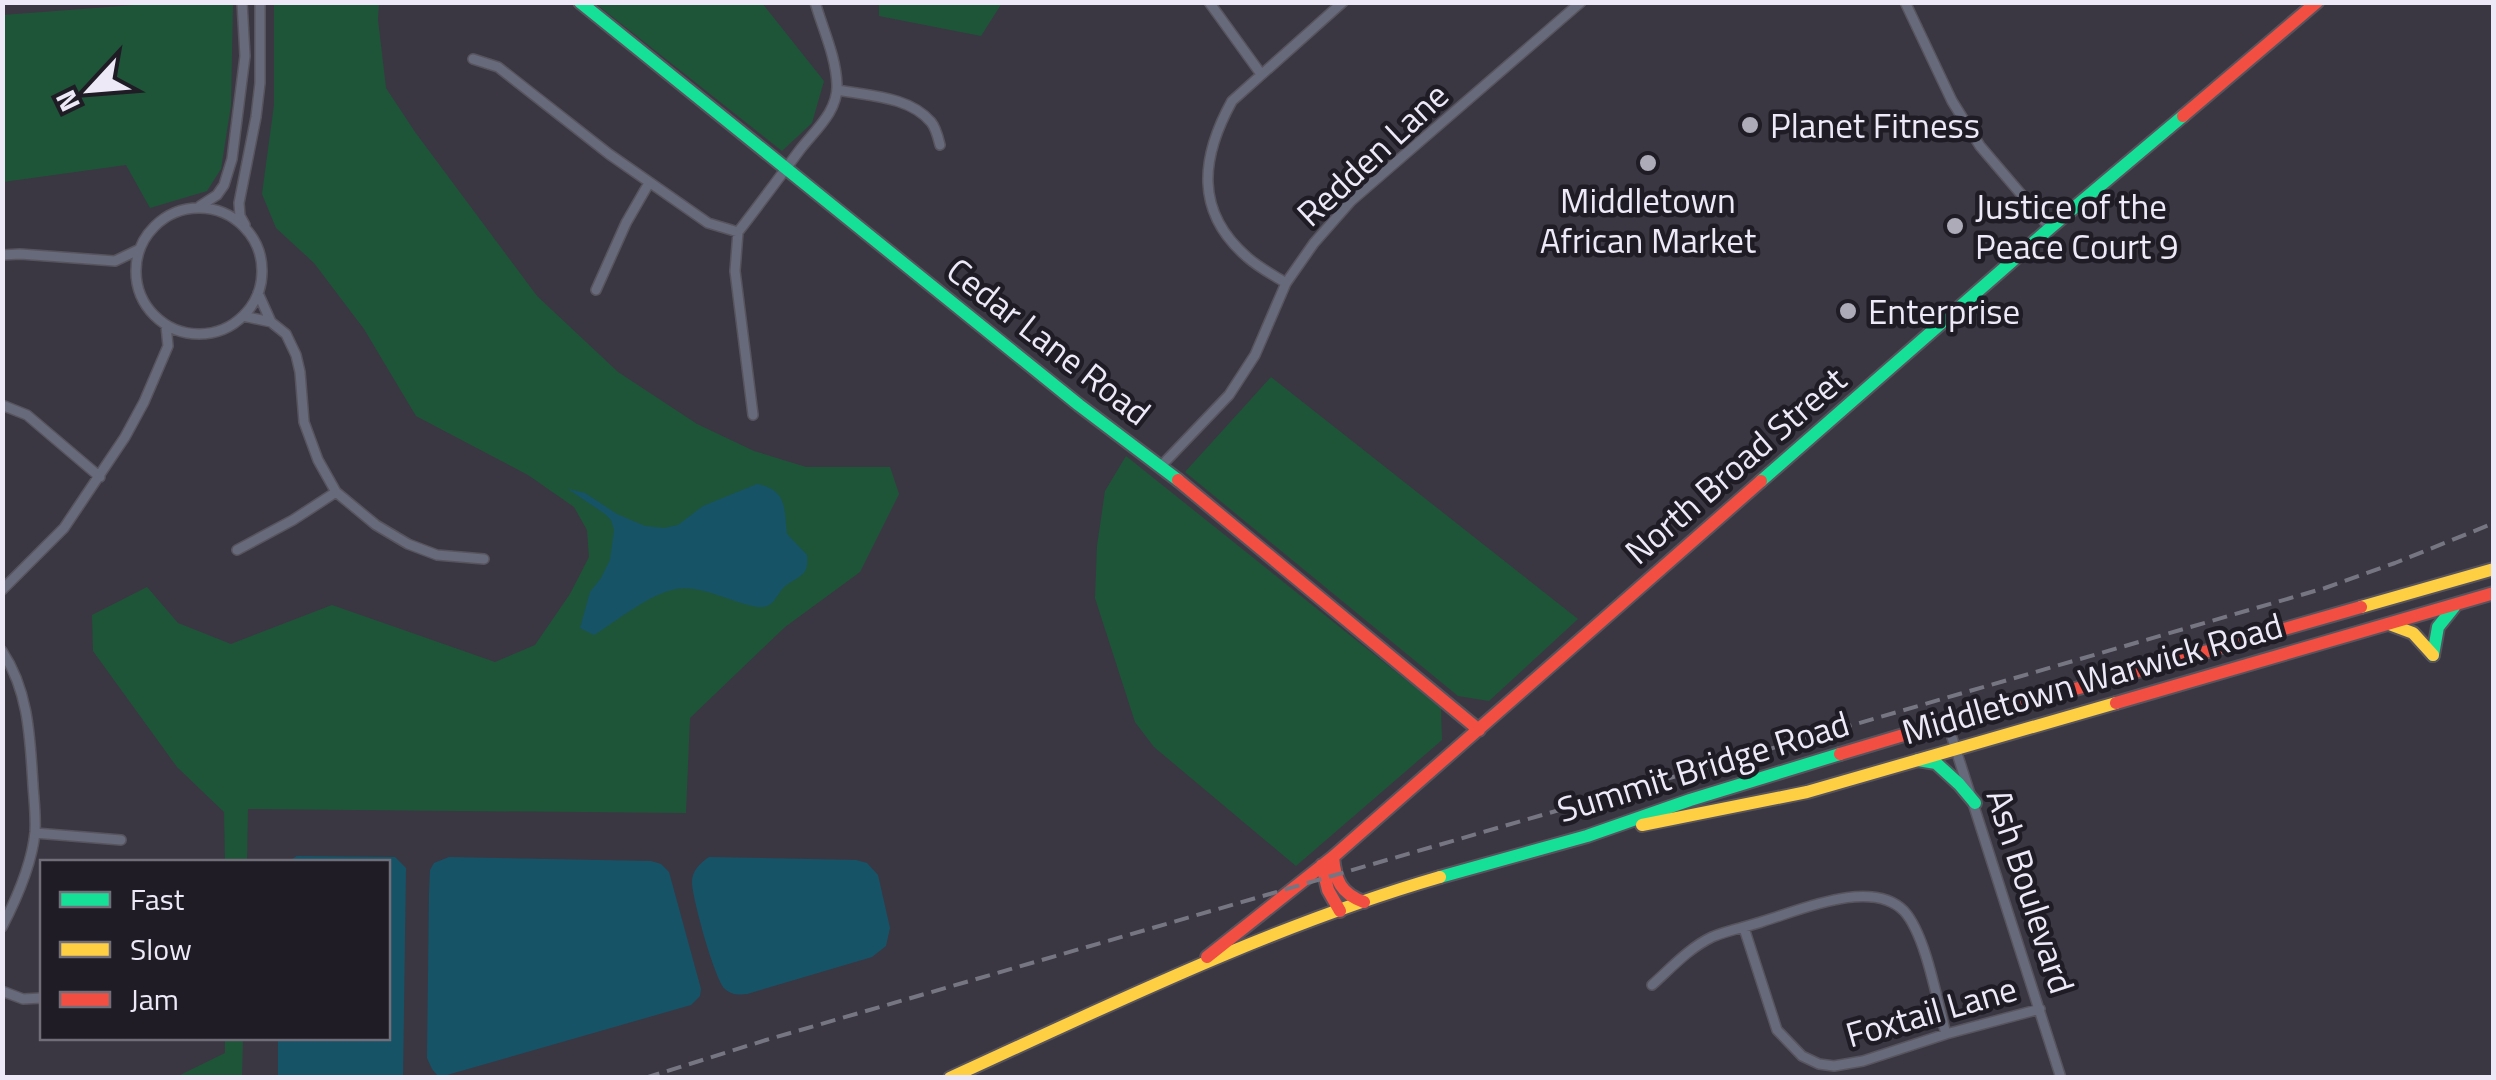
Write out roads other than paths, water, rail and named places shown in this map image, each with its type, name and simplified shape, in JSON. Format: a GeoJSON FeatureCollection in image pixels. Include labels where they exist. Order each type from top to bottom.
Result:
{"type":"FeatureCollection","features":[{"type":"Feature","properties":{"kind":"main road","name":"Cedar Lane Road"},"geometry":{"type":"LineString","coordinates":[[580,2],[1079,405],[1162,466],[1479,730]]}},
{"type":"Feature","properties":{"kind":"main road","name":"North Broad Street"},"geometry":{"type":"LineString","coordinates":[[1190,970],[1327,861],[2050,228],[2317,2]]}},
{"type":"Feature","properties":{"kind":"main road","name":"Summit Bridge Road"},"geometry":{"type":"LineString","coordinates":[[950,1078],[1190,970],[1340,910],[1434,878],[1587,836],[1690,800],[1947,722],[2044,698],[2494,568]]}},
{"type":"Feature","properties":{"kind":"main road","name":"Middletown Warwick Road"},"geometry":{"type":"LineString","coordinates":[[1587,836],[1807,792],[2494,593]]}},
{"type":"Feature","properties":{"kind":"main road"},"geometry":{"type":"LineString","coordinates":[[2388,624],[2413,634],[2433,655],[2438,627],[2457,604]]}},
{"type":"Feature","properties":{"kind":"main road"},"geometry":{"type":"LineString","coordinates":[[1918,760],[1936,764],[1974,803]]}},
{"type":"Feature","properties":{"kind":"main road"},"geometry":{"type":"LineString","coordinates":[[1327,861],[1340,888],[1351,898],[1364,902]]}},
{"type":"Feature","properties":{"kind":"main road"},"geometry":{"type":"LineString","coordinates":[[1327,861],[1328,890],[1340,910]]}},
{"type":"Feature","properties":{"kind":"street"},"geometry":{"type":"LineString","coordinates":[[190,334],[166,325],[145,304],[136,276],[140,249],[158,224],[178,212],[207,204],[224,184],[239,117],[245,56],[242,2]]}},
{"type":"Feature","properties":{"kind":"street"},"geometry":{"type":"LineString","coordinates":[[168,346],[190,334],[218,332],[234,324],[258,293],[261,264],[238,203],[260,83],[260,2]]}},
{"type":"Feature","properties":{"kind":"street"},"geometry":{"type":"LineString","coordinates":[[754,415],[736,271],[738,232],[822,125],[838,90],[835,66],[815,2]]}},
{"type":"Feature","properties":{"kind":"street"},"geometry":{"type":"LineString","coordinates":[[1209,2],[1261,74]]}},
{"type":"Feature","properties":{"kind":"street"},"geometry":{"type":"LineString","coordinates":[[1286,283],[1248,258],[1230,240],[1213,213],[1206,180],[1210,150],[1232,101],[1344,2]]}},
{"type":"Feature","properties":{"kind":"street","name":"Redden Lane"},"geometry":{"type":"LineString","coordinates":[[1162,466],[1229,395],[1255,355],[1286,283],[1351,201],[1582,2]]}},
{"type":"Feature","properties":{"kind":"street"},"geometry":{"type":"LineString","coordinates":[[1905,2],[1952,101],[1980,146],[2050,228]]}},
{"type":"Feature","properties":{"kind":"street"},"geometry":{"type":"LineString","coordinates":[[473,59],[498,66],[649,183],[708,223],[738,232]]}},
{"type":"Feature","properties":{"kind":"street"},"geometry":{"type":"LineString","coordinates":[[838,90],[892,99],[916,110],[933,124],[940,145]]}},
{"type":"Feature","properties":{"kind":"street"},"geometry":{"type":"LineString","coordinates":[[596,290],[649,183]]}},
{"type":"Feature","properties":{"kind":"street"},"geometry":{"type":"LineString","coordinates":[[194,208],[227,215],[248,232]]}},
{"type":"Feature","properties":{"kind":"street"},"geometry":{"type":"LineString","coordinates":[[2,255],[115,261],[140,249]]}},
{"type":"Feature","properties":{"kind":"street"},"geometry":{"type":"LineString","coordinates":[[115,261],[136,276]]}},
{"type":"Feature","properties":{"kind":"street"},"geometry":{"type":"LineString","coordinates":[[258,293],[271,322]]}},
{"type":"Feature","properties":{"kind":"street"},"geometry":{"type":"LineString","coordinates":[[243,316],[271,322],[286,334],[300,372],[304,422],[318,460],[336,492],[376,525],[408,544],[437,556],[484,560]]}},
{"type":"Feature","properties":{"kind":"street"},"geometry":{"type":"LineString","coordinates":[[2,590],[64,528],[100,477],[144,402],[168,346],[166,325]]}},
{"type":"Feature","properties":{"kind":"street"},"geometry":{"type":"LineString","coordinates":[[2,406],[27,415],[100,477]]}},
{"type":"Feature","properties":{"kind":"street"},"geometry":{"type":"LineString","coordinates":[[237,550],[336,492]]}},
{"type":"Feature","properties":{"kind":"street"},"geometry":{"type":"LineString","coordinates":[[2,651],[26,703],[35,833],[28,866],[2,926]]}},
{"type":"Feature","properties":{"kind":"street","name":"Ash Boulevard"},"geometry":{"type":"LineString","coordinates":[[1947,722],[2061,1078]]}},
{"type":"Feature","properties":{"kind":"street"},"geometry":{"type":"LineString","coordinates":[[35,833],[121,840]]}},
{"type":"Feature","properties":{"kind":"street"},"geometry":{"type":"LineString","coordinates":[[1652,985],[1686,953],[1712,937],[1836,898],[1868,897],[1892,901],[1906,912],[1920,938],[1946,1034]]}},
{"type":"Feature","properties":{"kind":"street","name":"Foxtail Lane"},"geometry":{"type":"LineString","coordinates":[[1744,928],[1777,1030],[1802,1056],[1819,1064],[1834,1066],[1862,1060],[2040,1009]]}},
{"type":"Feature","properties":{"kind":"street"},"geometry":{"type":"LineString","coordinates":[[2,992],[23,999],[40,998]]}},
{"type":"Feature","properties":{"kind":"water"},"geometry":{"type":"Polygon","coordinates":[[[757,484],[779,496],[787,534],[807,555],[804,573],[770,604],[760,607],[700,590],[676,589],[644,602],[594,635],[580,628],[590,592],[610,560],[614,530],[605,514],[568,489],[585,493],[645,526],[664,528],[678,525],[703,506],[757,484]]]}},
{"type":"Feature","properties":{"kind":"water"},"geometry":{"type":"Polygon","coordinates":[[[297,856],[395,857],[406,868],[403,1077],[278,1077],[278,1040],[390,1040],[390,860],[290,860],[297,856]]]}},
{"type":"Feature","properties":{"kind":"water"},"geometry":{"type":"Polygon","coordinates":[[[449,857],[661,864],[669,872],[700,996],[691,1005],[437,1075],[427,1058],[430,870],[434,863],[449,857]]]}},
{"type":"Feature","properties":{"kind":"water"},"geometry":{"type":"Polygon","coordinates":[[[709,857],[867,863],[878,875],[890,928],[886,946],[872,957],[747,994],[730,992],[716,971],[693,891],[695,871],[709,857]]]}},
{"type":"Feature","properties":{"kind":"railway"},"geometry":{"type":"LineString","coordinates":[[645,1078],[2325,588],[2494,523]]}},
{"type":"Feature","properties":{"kind":"place","name":"Planet Fitness"},"geometry":{"type":"Point","coordinates":[1750,125]}},
{"type":"Feature","properties":{"kind":"place","name":"Middletown African Market"},"geometry":{"type":"Point","coordinates":[1648,163]}},
{"type":"Feature","properties":{"kind":"place","name":"Justice of the Peace Court 9"},"geometry":{"type":"Point","coordinates":[1955,226]}},
{"type":"Feature","properties":{"kind":"place","name":"Enterprise"},"geometry":{"type":"Point","coordinates":[1848,311]}}]}
